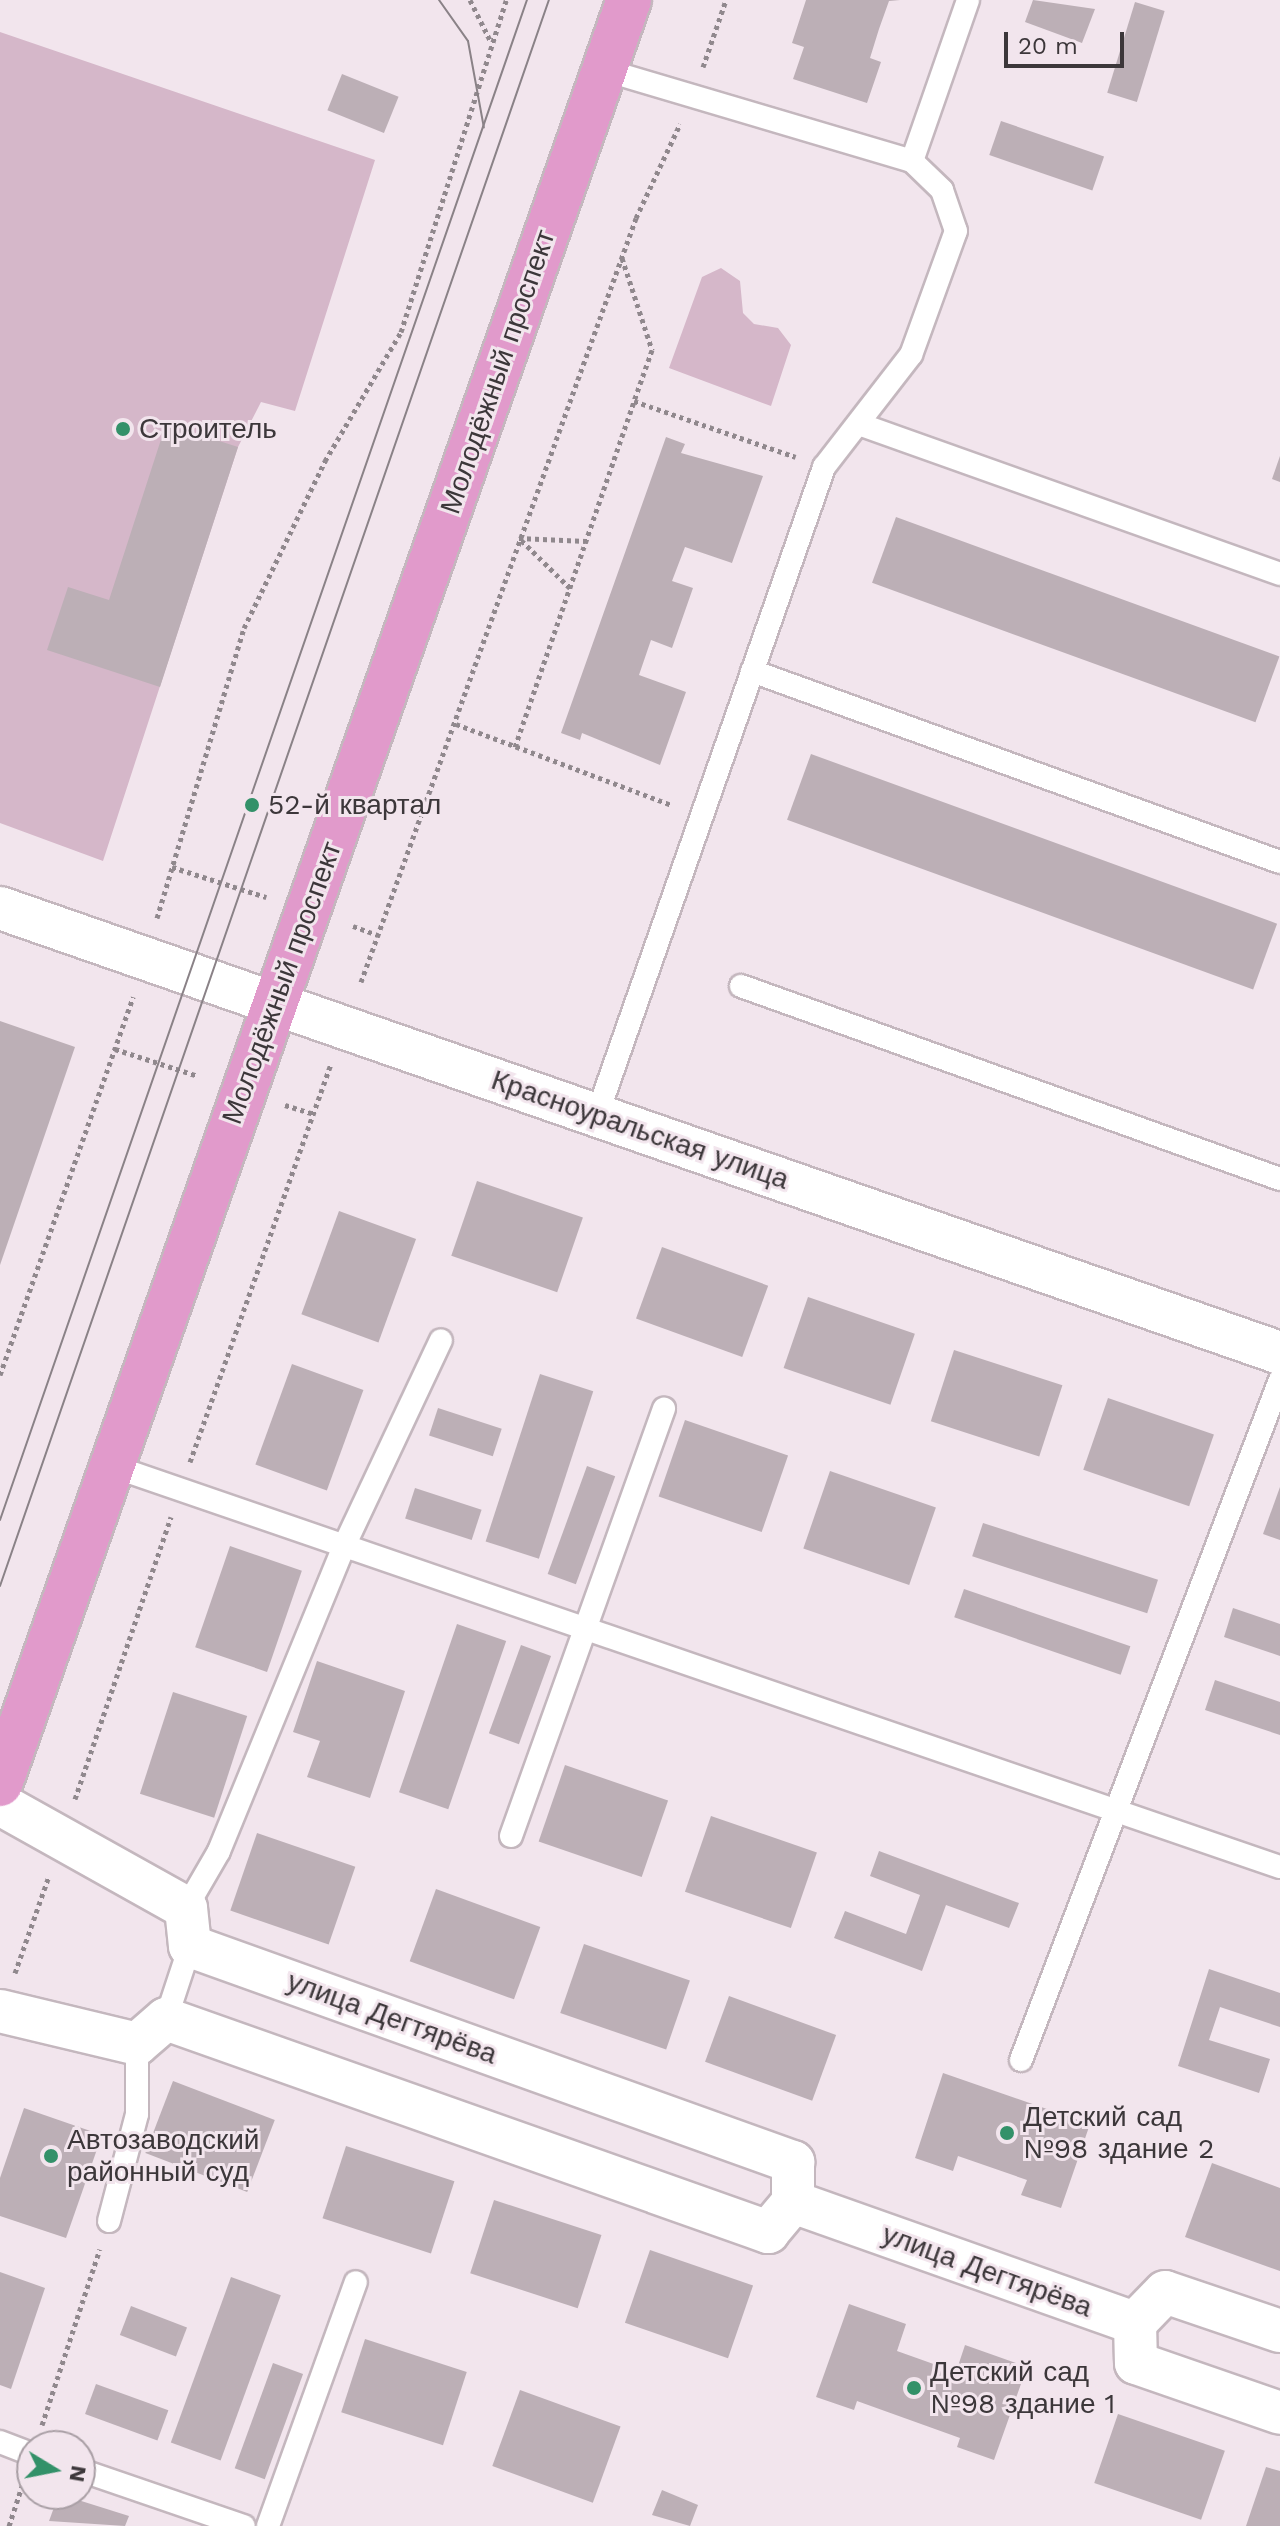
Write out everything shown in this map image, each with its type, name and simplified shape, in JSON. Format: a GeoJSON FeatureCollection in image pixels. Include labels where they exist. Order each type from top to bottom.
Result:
{"type":"FeatureCollection","features":[{"type":"Feature","properties":{"kind":"main road","name":"Молодёжный проспект"},"geometry":{"type":"LineString","coordinates":[[0,1784],[629,0]]}},
{"type":"Feature","properties":{"kind":"street","name":"Красноуральская улица"},"geometry":{"type":"LineString","coordinates":[[0,908],[1280,1353]]}},
{"type":"Feature","properties":{"kind":"street","name":"улица Дегтярёва"},"geometry":{"type":"LineString","coordinates":[[0,1804],[61,1839],[188,1927],[793,2162],[793,2202],[1135,2323]]}},
{"type":"Feature","properties":{"kind":"street"},"geometry":{"type":"LineString","coordinates":[[1,2011],[152,2031],[768,2232],[793,2202]]}},
{"type":"Feature","properties":{"kind":"street"},"geometry":{"type":"LineString","coordinates":[[1280,2331],[1165,2292],[1135,2323],[1136,2363],[1280,2413]]}},
{"type":"Feature","properties":{"kind":"lane"},"geometry":{"type":"LineString","coordinates":[[912,161],[968,0]]}},
{"type":"Feature","properties":{"kind":"lane"},"geometry":{"type":"LineString","coordinates":[[597,1115],[824,467],[911,355],[956,231],[942,190],[912,161],[605,70]]}},
{"type":"Feature","properties":{"kind":"lane"},"geometry":{"type":"LineString","coordinates":[[859,424],[1280,574]]}},
{"type":"Feature","properties":{"kind":"lane"},"geometry":{"type":"LineString","coordinates":[[752,671],[1280,862]]}},
{"type":"Feature","properties":{"kind":"lane"},"geometry":{"type":"LineString","coordinates":[[741,986],[1280,1179]]}},
{"type":"Feature","properties":{"kind":"lane"},"geometry":{"type":"LineString","coordinates":[[109,2221],[137,2114],[152,2031],[188,1927],[345,1544],[441,1340]]}},
{"type":"Feature","properties":{"kind":"lane"},"geometry":{"type":"LineString","coordinates":[[1021,2060],[1121,1812],[1280,1380]]}},
{"type":"Feature","properties":{"kind":"lane"},"geometry":{"type":"LineString","coordinates":[[511,1836],[664,1409]]}},
{"type":"Feature","properties":{"kind":"lane"},"geometry":{"type":"LineString","coordinates":[[112,1466],[1280,1867]]}},
{"type":"Feature","properties":{"kind":"lane"},"geometry":{"type":"LineString","coordinates":[[268,2526],[356,2282]]}},
{"type":"Feature","properties":{"kind":"lane"},"geometry":{"type":"LineString","coordinates":[[96,2475],[244,2526]]}},
{"type":"Feature","properties":{"kind":"path"},"geometry":{"type":"LineString","coordinates":[[470,0],[492,43]]}},
{"type":"Feature","properties":{"kind":"path"},"geometry":{"type":"LineString","coordinates":[[155,927],[244,628],[325,461],[401,332],[506,0]]}},
{"type":"Feature","properties":{"kind":"path"},"geometry":{"type":"LineString","coordinates":[[361,982],[621,257],[693,96],[726,0]]}},
{"type":"Feature","properties":{"kind":"path"},"geometry":{"type":"LineString","coordinates":[[515,747],[652,350],[621,257]]}},
{"type":"Feature","properties":{"kind":"path"},"geometry":{"type":"LineString","coordinates":[[634,401],[824,467]]}},
{"type":"Feature","properties":{"kind":"path"},"geometry":{"type":"LineString","coordinates":[[519,538],[586,541]]}},
{"type":"Feature","properties":{"kind":"path"},"geometry":{"type":"LineString","coordinates":[[519,538],[570,588]]}},
{"type":"Feature","properties":{"kind":"path"},"geometry":{"type":"LineString","coordinates":[[456,724],[701,816]]}},
{"type":"Feature","properties":{"kind":"path"},"geometry":{"type":"LineString","coordinates":[[172,867],[266,897]]}},
{"type":"Feature","properties":{"kind":"path"},"geometry":{"type":"LineString","coordinates":[[353,926],[378,935]]}},
{"type":"Feature","properties":{"kind":"path"},"geometry":{"type":"LineString","coordinates":[[0,1375],[137,985]]}},
{"type":"Feature","properties":{"kind":"path"},"geometry":{"type":"LineString","coordinates":[[115,1048],[198,1076]]}},
{"type":"Feature","properties":{"kind":"path"},"geometry":{"type":"LineString","coordinates":[[1,2011],[335,1052]]}},
{"type":"Feature","properties":{"kind":"path"},"geometry":{"type":"LineString","coordinates":[[285,1105],[314,1114]]}},
{"type":"Feature","properties":{"kind":"path"},"geometry":{"type":"LineString","coordinates":[[40,2430],[109,2221]]}},
{"type":"Feature","properties":{"kind":"path"},"geometry":{"type":"LineString","coordinates":[[9,2526],[16,2504]]}},
{"type":"Feature","properties":{"kind":"shaded area","name":"Строитель"},"geometry":{"type":"Polygon","coordinates":[[[0,32],[375,160],[295,411],[261,402],[238,447],[103,861],[0,823],[0,32]]]}},
{"type":"Feature","properties":{"kind":"shaded area"},"geometry":{"type":"Polygon","coordinates":[[[721,268],[740,281],[743,313],[754,324],[778,328],[791,345],[771,406],[669,368],[702,277],[721,268]]]}},
{"type":"Feature","properties":{"kind":"building"},"geometry":{"type":"Polygon","coordinates":[[[806,0],[900,0],[889,1],[879,29],[870,58],[881,62],[867,103],[793,79],[804,47],[792,43],[806,0]]]}},
{"type":"Feature","properties":{"kind":"building"},"geometry":{"type":"Polygon","coordinates":[[[1033,0],[1095,9],[1082,43],[1025,22],[1033,0]]]}},
{"type":"Feature","properties":{"kind":"building"},"geometry":{"type":"Polygon","coordinates":[[[1135,2],[1165,11],[1137,102],[1107,93],[1135,2]]]}},
{"type":"Feature","properties":{"kind":"building"},"geometry":{"type":"Polygon","coordinates":[[[342,74],[399,97],[384,133],[327,110],[342,74]]]}},
{"type":"Feature","properties":{"kind":"building"},"geometry":{"type":"Polygon","coordinates":[[[1001,121],[1104,156],[1092,191],[989,155],[1001,121]]]}},
{"type":"Feature","properties":{"kind":"building"},"geometry":{"type":"Polygon","coordinates":[[[166,424],[238,447],[160,687],[47,650],[68,587],[109,600],[166,424]]]}},
{"type":"Feature","properties":{"kind":"building"},"geometry":{"type":"Polygon","coordinates":[[[666,437],[685,444],[681,453],[763,476],[732,563],[685,547],[672,581],[693,588],[672,648],[651,640],[639,675],[686,692],[660,765],[582,733],[580,740],[561,733],[666,437]]]}},
{"type":"Feature","properties":{"kind":"building"},"geometry":{"type":"Polygon","coordinates":[[[1280,456],[1280,482],[1272,479],[1280,456]]]}},
{"type":"Feature","properties":{"kind":"building"},"geometry":{"type":"Polygon","coordinates":[[[896,517],[1279,657],[1255,722],[872,583],[896,517]]]}},
{"type":"Feature","properties":{"kind":"building"},"geometry":{"type":"Polygon","coordinates":[[[811,754],[1277,924],[1253,989],[787,820],[811,754]]]}},
{"type":"Feature","properties":{"kind":"building"},"geometry":{"type":"Polygon","coordinates":[[[0,1021],[75,1047],[0,1265],[0,1021]]]}},
{"type":"Feature","properties":{"kind":"building"},"geometry":{"type":"Polygon","coordinates":[[[477,1181],[583,1217],[557,1292],[451,1256],[477,1181]]]}},
{"type":"Feature","properties":{"kind":"building"},"geometry":{"type":"Polygon","coordinates":[[[339,1211],[416,1239],[378,1342],[301,1314],[339,1211]]]}},
{"type":"Feature","properties":{"kind":"building"},"geometry":{"type":"Polygon","coordinates":[[[662,1247],[768,1286],[742,1357],[636,1318],[662,1247]]]}},
{"type":"Feature","properties":{"kind":"building"},"geometry":{"type":"Polygon","coordinates":[[[808,1297],[915,1334],[890,1405],[784,1368],[808,1297]]]}},
{"type":"Feature","properties":{"kind":"building"},"geometry":{"type":"Polygon","coordinates":[[[954,1350],[1062,1385],[1039,1457],[931,1421],[954,1350]]]}},
{"type":"Feature","properties":{"kind":"building"},"geometry":{"type":"Polygon","coordinates":[[[292,1364],[363,1390],[327,1491],[255,1465],[292,1364]]]}},
{"type":"Feature","properties":{"kind":"building"},"geometry":{"type":"Polygon","coordinates":[[[540,1374],[593,1391],[539,1559],[486,1541],[540,1374]]]}},
{"type":"Feature","properties":{"kind":"building"},"geometry":{"type":"Polygon","coordinates":[[[1108,1398],[1214,1434],[1189,1506],[1083,1470],[1108,1398]]]}},
{"type":"Feature","properties":{"kind":"building"},"geometry":{"type":"Polygon","coordinates":[[[438,1408],[502,1429],[493,1456],[429,1436],[438,1408]]]}},
{"type":"Feature","properties":{"kind":"building"},"geometry":{"type":"Polygon","coordinates":[[[685,1420],[788,1455],[762,1532],[659,1497],[685,1420]]]}},
{"type":"Feature","properties":{"kind":"building"},"geometry":{"type":"Polygon","coordinates":[[[587,1466],[615,1476],[576,1584],[548,1574],[587,1466]]]}},
{"type":"Feature","properties":{"kind":"building"},"geometry":{"type":"Polygon","coordinates":[[[830,1471],[936,1507],[909,1585],[803,1549],[830,1471]]]}},
{"type":"Feature","properties":{"kind":"building"},"geometry":{"type":"Polygon","coordinates":[[[1280,1487],[1280,1540],[1263,1534],[1280,1487]]]}},
{"type":"Feature","properties":{"kind":"building"},"geometry":{"type":"Polygon","coordinates":[[[415,1488],[482,1510],[472,1540],[405,1518],[415,1488]]]}},
{"type":"Feature","properties":{"kind":"building"},"geometry":{"type":"Polygon","coordinates":[[[983,1523],[1158,1580],[1147,1613],[972,1556],[983,1523]]]}},
{"type":"Feature","properties":{"kind":"building"},"geometry":{"type":"Polygon","coordinates":[[[230,1546],[302,1571],[267,1672],[195,1647],[230,1546]]]}},
{"type":"Feature","properties":{"kind":"building"},"geometry":{"type":"Polygon","coordinates":[[[964,1589],[1130,1646],[1121,1675],[954,1617],[964,1589]]]}},
{"type":"Feature","properties":{"kind":"building"},"geometry":{"type":"Polygon","coordinates":[[[1233,1608],[1280,1624],[1280,1656],[1224,1637],[1233,1608]]]}},
{"type":"Feature","properties":{"kind":"building"},"geometry":{"type":"Polygon","coordinates":[[[457,1624],[506,1641],[448,1809],[399,1792],[457,1624]]]}},
{"type":"Feature","properties":{"kind":"building"},"geometry":{"type":"Polygon","coordinates":[[[521,1645],[551,1656],[519,1744],[489,1733],[521,1645]]]}},
{"type":"Feature","properties":{"kind":"building"},"geometry":{"type":"Polygon","coordinates":[[[317,1661],[405,1691],[370,1798],[307,1777],[320,1741],[293,1732],[317,1661]]]}},
{"type":"Feature","properties":{"kind":"building"},"geometry":{"type":"Polygon","coordinates":[[[1215,1680],[1280,1702],[1280,1735],[1205,1710],[1215,1680]]]}},
{"type":"Feature","properties":{"kind":"building"},"geometry":{"type":"Polygon","coordinates":[[[173,1692],[247,1716],[214,1818],[140,1794],[173,1692]]]}},
{"type":"Feature","properties":{"kind":"building"},"geometry":{"type":"Polygon","coordinates":[[[565,1765],[668,1800],[642,1877],[539,1842],[565,1765]]]}},
{"type":"Feature","properties":{"kind":"building"},"geometry":{"type":"Polygon","coordinates":[[[711,1816],[817,1852],[791,1928],[685,1892],[711,1816]]]}},
{"type":"Feature","properties":{"kind":"building"},"geometry":{"type":"Polygon","coordinates":[[[257,1833],[355,1867],[329,1944],[230,1911],[257,1833]]]}},
{"type":"Feature","properties":{"kind":"building"},"geometry":{"type":"Polygon","coordinates":[[[879,1851],[1019,1903],[1009,1928],[946,1905],[922,1971],[834,1938],[845,1911],[906,1934],[920,1895],[870,1876],[879,1851]]]}},
{"type":"Feature","properties":{"kind":"building"},"geometry":{"type":"Polygon","coordinates":[[[436,1889],[540,1927],[514,1999],[410,1961],[436,1889]]]}},
{"type":"Feature","properties":{"kind":"building"},"geometry":{"type":"Polygon","coordinates":[[[584,1944],[690,1980],[666,2049],[560,2013],[584,1944]]]}},
{"type":"Feature","properties":{"kind":"building"},"geometry":{"type":"Polygon","coordinates":[[[1209,1969],[1280,1993],[1280,2027],[1220,2007],[1209,2040],[1270,2059],[1259,2093],[1178,2066],[1209,1969]]]}},
{"type":"Feature","properties":{"kind":"building"},"geometry":{"type":"Polygon","coordinates":[[[729,1996],[836,2035],[812,2101],[705,2062],[729,1996]]]}},
{"type":"Feature","properties":{"kind":"building"},"geometry":{"type":"Polygon","coordinates":[[[943,2073],[1090,2124],[1061,2208],[1021,2195],[1027,2180],[958,2156],[953,2171],[915,2158],[943,2073]]]}},
{"type":"Feature","properties":{"kind":"building"},"geometry":{"type":"Polygon","coordinates":[[[173,2081],[275,2120],[247,2192],[145,2153],[173,2081]]]}},
{"type":"Feature","properties":{"kind":"building","name":"Автозаводский районный суд"},"geometry":{"type":"Polygon","coordinates":[[[24,2108],[102,2135],[66,2238],[0,2216],[0,2178],[24,2108]]]}},
{"type":"Feature","properties":{"kind":"building"},"geometry":{"type":"Polygon","coordinates":[[[346,2146],[454,2181],[431,2254],[323,2218],[346,2146]]]}},
{"type":"Feature","properties":{"kind":"building"},"geometry":{"type":"Polygon","coordinates":[[[1212,2163],[1280,2188],[1280,2271],[1185,2237],[1212,2163]]]}},
{"type":"Feature","properties":{"kind":"building"},"geometry":{"type":"Polygon","coordinates":[[[494,2200],[601,2235],[578,2308],[470,2273],[494,2200]]]}},
{"type":"Feature","properties":{"kind":"building"},"geometry":{"type":"Polygon","coordinates":[[[650,2250],[753,2285],[728,2358],[625,2323],[650,2250]]]}},
{"type":"Feature","properties":{"kind":"building"},"geometry":{"type":"Polygon","coordinates":[[[0,2272],[45,2288],[11,2389],[0,2385],[0,2272]]]}},
{"type":"Feature","properties":{"kind":"building"},"geometry":{"type":"Polygon","coordinates":[[[231,2277],[281,2295],[221,2461],[171,2442],[231,2277]]]}},
{"type":"Feature","properties":{"kind":"building"},"geometry":{"type":"Polygon","coordinates":[[[849,2304],[906,2324],[897,2351],[956,2372],[965,2345],[1027,2367],[994,2460],[957,2447],[960,2438],[857,2401],[854,2410],[816,2397],[849,2304]]]}},
{"type":"Feature","properties":{"kind":"building"},"geometry":{"type":"Polygon","coordinates":[[[131,2306],[187,2328],[176,2356],[120,2335],[131,2306]]]}},
{"type":"Feature","properties":{"kind":"building"},"geometry":{"type":"Polygon","coordinates":[[[365,2339],[467,2372],[443,2445],[341,2412],[365,2339]]]}},
{"type":"Feature","properties":{"kind":"building"},"geometry":{"type":"Polygon","coordinates":[[[273,2363],[303,2374],[265,2479],[235,2468],[273,2363]]]}},
{"type":"Feature","properties":{"kind":"building"},"geometry":{"type":"Polygon","coordinates":[[[96,2384],[168,2410],[157,2440],[85,2414],[96,2384]]]}},
{"type":"Feature","properties":{"kind":"building"},"geometry":{"type":"Polygon","coordinates":[[[520,2390],[621,2427],[593,2503],[492,2466],[520,2390]]]}},
{"type":"Feature","properties":{"kind":"building"},"geometry":{"type":"Polygon","coordinates":[[[1118,2414],[1225,2451],[1201,2520],[1094,2483],[1118,2414]]]}},
{"type":"Feature","properties":{"kind":"building"},"geometry":{"type":"Polygon","coordinates":[[[1266,2467],[1280,2471],[1280,2526],[1246,2526],[1266,2467]]]}},
{"type":"Feature","properties":{"kind":"building"},"geometry":{"type":"Polygon","coordinates":[[[662,2490],[698,2505],[690,2526],[652,2515],[662,2490]]]}},
{"type":"Feature","properties":{"kind":"building"},"geometry":{"type":"Polygon","coordinates":[[[96,2506],[129,2516],[125,2526],[49,2521],[53,2510],[96,2510],[96,2506]]]}},
{"type":"Feature","properties":{"kind":"tram line"},"geometry":{"type":"LineString","coordinates":[[439,0],[468,41],[484,128]]}},
{"type":"Feature","properties":{"kind":"tram line"},"geometry":{"type":"LineString","coordinates":[[0,1520],[527,0]]}},
{"type":"Feature","properties":{"kind":"tram line"},"geometry":{"type":"LineString","coordinates":[[0,1586],[549,0]]}},
{"type":"Feature","properties":{"kind":"place","name":"Строитель"},"geometry":{"type":"Point","coordinates":[123,429]}},
{"type":"Feature","properties":{"kind":"place","name":"52-й квартал"},"geometry":{"type":"Point","coordinates":[252,805]}},
{"type":"Feature","properties":{"kind":"place","name":"Детский сад №98 здание 2"},"geometry":{"type":"Point","coordinates":[1007,2133]}},
{"type":"Feature","properties":{"kind":"place","name":"Автозаводский районный суд"},"geometry":{"type":"Point","coordinates":[51,2156]}},
{"type":"Feature","properties":{"kind":"place","name":"Детский сад №98 здание 1"},"geometry":{"type":"Point","coordinates":[914,2388]}}]}
